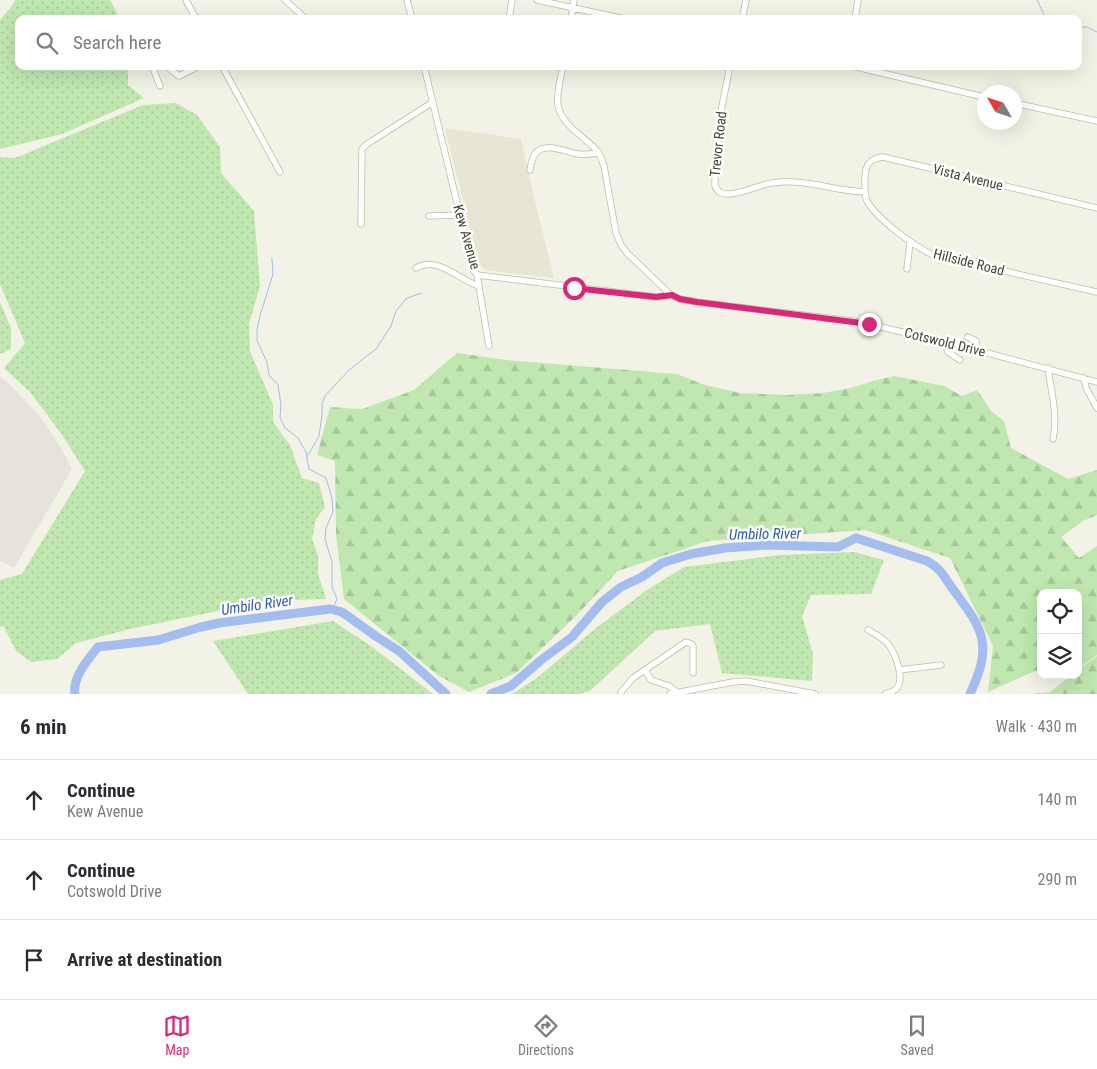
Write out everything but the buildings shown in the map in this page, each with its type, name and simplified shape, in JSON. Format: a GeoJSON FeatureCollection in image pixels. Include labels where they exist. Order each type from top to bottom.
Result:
{"type":"FeatureCollection","features":[{"type":"Feature","properties":{"kind":"street"},"geometry":{"type":"LineString","coordinates":[[186,0],[194,15]]}},
{"type":"Feature","properties":{"kind":"street"},"geometry":{"type":"LineString","coordinates":[[284,0],[301,15]]}},
{"type":"Feature","properties":{"kind":"street"},"geometry":{"type":"LineString","coordinates":[[407,0],[411,15]]}},
{"type":"Feature","properties":{"kind":"street"},"geometry":{"type":"LineString","coordinates":[[510,15],[512,0]]}},
{"type":"Feature","properties":{"kind":"street"},"geometry":{"type":"LineString","coordinates":[[538,0],[606,15]]}},
{"type":"Feature","properties":{"kind":"street"},"geometry":{"type":"LineString","coordinates":[[571,15],[574,0]]}},
{"type":"Feature","properties":{"kind":"street"},"geometry":{"type":"LineString","coordinates":[[743,15],[746,0]]}},
{"type":"Feature","properties":{"kind":"street"},"geometry":{"type":"LineString","coordinates":[[856,15],[858,0]]}},
{"type":"Feature","properties":{"kind":"street"},"geometry":{"type":"LineString","coordinates":[[154,70],[160,86]]}},
{"type":"Feature","properties":{"kind":"street"},"geometry":{"type":"LineString","coordinates":[[171,70],[179,76],[191,70]]}},
{"type":"Feature","properties":{"kind":"street"},"geometry":{"type":"LineString","coordinates":[[224,70],[280,172]]}},
{"type":"Feature","properties":{"kind":"street","name":"Kew Avenue"},"geometry":{"type":"LineString","coordinates":[[425,70],[473,269],[477,275],[656,297],[672,295]]}},
{"type":"Feature","properties":{"kind":"street","name":"Cotswold Drive"},"geometry":{"type":"LineString","coordinates":[[562,70],[558,99],[561,113],[569,126],[598,153],[604,166],[616,234],[621,245],[628,254],[672,295],[680,299],[697,302],[860,322],[1048,368],[1097,382]]}},
{"type":"Feature","properties":{"kind":"street","name":"Trevor Road"},"geometry":{"type":"LineString","coordinates":[[729,70],[722,106],[714,179],[715,186],[719,192],[729,195],[761,185],[782,182],[820,185],[865,192]]}},
{"type":"Feature","properties":{"kind":"street"},"geometry":{"type":"LineString","coordinates":[[869,70],[977,95]]}},
{"type":"Feature","properties":{"kind":"street"},"geometry":{"type":"LineString","coordinates":[[361,224],[362,149],[433,102]]}},
{"type":"Feature","properties":{"kind":"street"},"geometry":{"type":"LineString","coordinates":[[1022,105],[1097,121]]}},
{"type":"Feature","properties":{"kind":"street"},"geometry":{"type":"LineString","coordinates":[[530,170],[533,158],[543,148],[578,154],[598,153]]}},
{"type":"Feature","properties":{"kind":"street","name":"Vista Avenue"},"geometry":{"type":"LineString","coordinates":[[865,192],[865,173],[868,164],[871,160],[883,157],[1097,208]]}},
{"type":"Feature","properties":{"kind":"street","name":"Hillside Road"},"geometry":{"type":"LineString","coordinates":[[865,192],[867,201],[871,206],[910,242],[923,251],[933,255],[1097,292]]}},
{"type":"Feature","properties":{"kind":"street"},"geometry":{"type":"LineString","coordinates":[[429,216],[460,216]]}},
{"type":"Feature","properties":{"kind":"street"},"geometry":{"type":"LineString","coordinates":[[907,269],[910,242]]}},
{"type":"Feature","properties":{"kind":"street"},"geometry":{"type":"LineString","coordinates":[[416,268],[423,265],[438,266],[464,278],[470,284],[479,286]]}},
{"type":"Feature","properties":{"kind":"street"},"geometry":{"type":"LineString","coordinates":[[477,275],[489,346]]}},
{"type":"Feature","properties":{"kind":"street"},"geometry":{"type":"LineString","coordinates":[[968,337],[976,341],[976,350]]}},
{"type":"Feature","properties":{"kind":"street"},"geometry":{"type":"LineString","coordinates":[[945,342],[948,352],[960,360]]}},
{"type":"Feature","properties":{"kind":"street"},"geometry":{"type":"LineString","coordinates":[[1048,368],[1054,406],[1055,428],[1053,439]]}},
{"type":"Feature","properties":{"kind":"street"},"geometry":{"type":"LineString","coordinates":[[1084,378],[1086,388],[1097,408]]}},
{"type":"Feature","properties":{"kind":"street"},"geometry":{"type":"LineString","coordinates":[[868,630],[881,637],[896,657],[899,670],[899,685],[896,690],[885,694]]}},
{"type":"Feature","properties":{"kind":"street"},"geometry":{"type":"LineString","coordinates":[[621,692],[629,681],[686,642],[692,644],[693,647],[693,673]]}},
{"type":"Feature","properties":{"kind":"street"},"geometry":{"type":"LineString","coordinates":[[899,670],[941,665]]}},
{"type":"Feature","properties":{"kind":"street"},"geometry":{"type":"LineString","coordinates":[[645,670],[651,680],[669,686],[678,693]]}},
{"type":"Feature","properties":{"kind":"street"},"geometry":{"type":"LineString","coordinates":[[670,694],[746,681],[815,694]]}},
{"type":"Feature","properties":{"kind":"shaded area"},"geometry":{"type":"Polygon","coordinates":[[[445,128],[521,139],[554,278],[485,270],[479,264],[445,128]]]}},
{"type":"Feature","properties":{"kind":"shaded area"},"geometry":{"type":"Polygon","coordinates":[[[0,377],[39,415],[61,448],[72,469],[14,568],[0,561],[0,377]]]}},
{"type":"Feature","properties":{"kind":"green space"},"geometry":{"type":"Polygon","coordinates":[[[15,0],[110,0],[118,15],[15,15],[15,70],[128,70],[128,85],[144,98],[62,134],[0,149],[0,20],[15,0]]]}},
{"type":"Feature","properties":{"kind":"green space"},"geometry":{"type":"Polygon","coordinates":[[[176,103],[197,115],[220,147],[221,173],[254,211],[260,286],[249,324],[250,351],[273,405],[273,422],[290,445],[302,478],[319,483],[325,507],[316,519],[312,539],[318,555],[318,574],[326,599],[267,601],[130,629],[76,643],[57,659],[31,662],[16,651],[4,627],[0,626],[0,580],[22,574],[85,471],[60,432],[30,392],[4,368],[25,343],[0,284],[0,157],[15,158],[143,105],[176,103]]]}},
{"type":"Feature","properties":{"kind":"green space"},"geometry":{"type":"Polygon","coordinates":[[[0,302],[11,328],[11,349],[0,354],[0,302]]]}},
{"type":"Feature","properties":{"kind":"green space"},"geometry":{"type":"Polygon","coordinates":[[[457,353],[506,360],[677,374],[705,385],[740,393],[787,395],[823,393],[894,376],[944,386],[962,396],[977,390],[992,412],[1004,421],[1011,448],[1068,479],[1097,470],[1097,515],[1083,521],[1061,537],[1079,558],[1097,546],[1097,655],[1082,666],[1082,589],[1037,589],[1037,671],[988,692],[993,646],[950,558],[865,530],[708,541],[618,571],[576,616],[516,673],[469,692],[439,676],[344,599],[336,534],[335,461],[317,455],[330,407],[362,409],[414,390],[457,353]]]}},
{"type":"Feature","properties":{"kind":"green space"},"geometry":{"type":"Polygon","coordinates":[[[854,552],[884,560],[871,594],[811,595],[802,616],[813,654],[812,681],[722,673],[710,624],[655,631],[590,691],[578,694],[512,694],[537,678],[596,628],[647,590],[684,567],[780,555],[854,552]]]}},
{"type":"Feature","properties":{"kind":"green space"},"geometry":{"type":"Polygon","coordinates":[[[333,621],[371,646],[433,694],[248,694],[213,641],[333,621]]]}},
{"type":"Feature","properties":{"kind":"green space"},"geometry":{"type":"Polygon","coordinates":[[[1097,656],[1097,694],[1033,694],[1050,692],[1067,679],[1082,679],[1082,667],[1097,656]]]}},
{"type":"Feature","properties":{"kind":"waterway"},"geometry":{"type":"LineString","coordinates":[[1037,0],[1044,15]]}},
{"type":"Feature","properties":{"kind":"waterway"},"geometry":{"type":"LineString","coordinates":[[1082,27],[1087,27],[1097,32]]}},
{"type":"Feature","properties":{"kind":"waterway"},"geometry":{"type":"LineString","coordinates":[[272,259],[273,274],[260,316],[257,341],[267,362],[269,375],[278,385],[281,405],[280,417],[285,428],[298,438],[306,452],[309,469],[326,478],[332,498],[333,512],[326,528],[325,539],[332,562],[332,587],[337,599],[334,606],[336,610]]}},
{"type":"Feature","properties":{"kind":"waterway"},"geometry":{"type":"LineString","coordinates":[[307,457],[319,436],[322,404],[325,396],[349,370],[376,349],[391,326],[396,311],[407,298],[422,293]]}},
{"type":"Feature","properties":{"kind":"waterway","name":"Umbilo River"},"geometry":{"type":"LineString","coordinates":[[491,694],[511,686],[572,637],[602,602],[621,587],[642,577],[662,563],[691,554],[725,548],[767,545],[838,547],[856,538],[927,561],[943,575],[973,618],[982,640],[981,663],[970,694]]}},
{"type":"Feature","properties":{"kind":"waterway","name":"Umbilo River"},"geometry":{"type":"LineString","coordinates":[[75,694],[78,675],[98,647],[158,640],[219,623],[330,609],[342,612],[399,651],[446,694]]}},
{"type":"Feature","properties":{"kind":"route"},"geometry":{"type":"LineString","coordinates":[[574,288],[656,297],[672,295],[680,299],[697,302],[869,324]]}}]}
